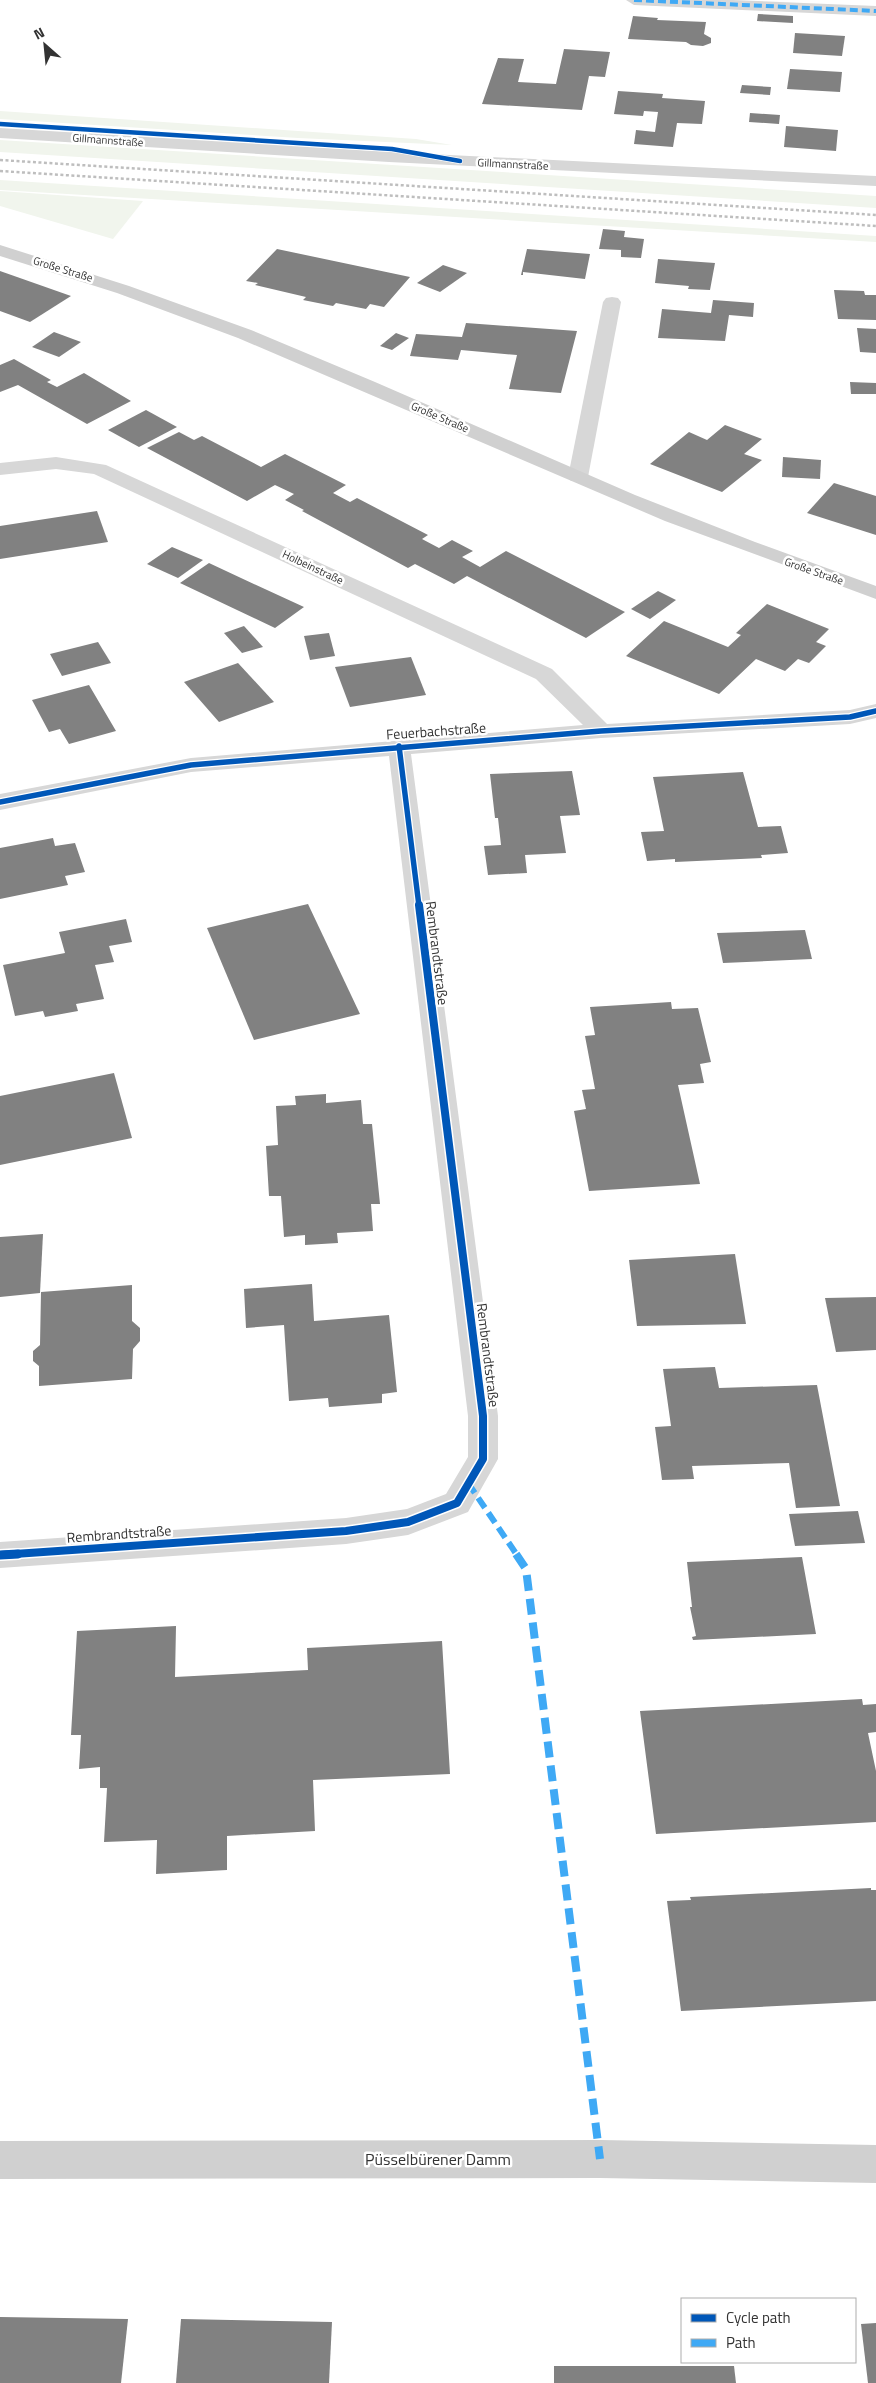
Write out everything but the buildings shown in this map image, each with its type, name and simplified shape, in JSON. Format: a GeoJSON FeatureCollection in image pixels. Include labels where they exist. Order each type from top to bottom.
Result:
{"type":"FeatureCollection","features":[{"type":"Feature","properties":{"kind":"main road","name":"Große Straße"},"geometry":{"type":"LineString","coordinates":[[0,250],[84,275],[207,320],[324,367],[578,477],[764,553],[876,593]]}},
{"type":"Feature","properties":{"kind":"main road","name":"Püsselbürener Damm"},"geometry":{"type":"LineString","coordinates":[[0,2160],[600,2158],[876,2164]]}},
{"type":"Feature","properties":{"kind":"street"},"geometry":{"type":"LineString","coordinates":[[634,0],[876,12]]}},
{"type":"Feature","properties":{"kind":"street","name":"Gillmannstraße"},"geometry":{"type":"LineString","coordinates":[[0,133],[398,158],[876,181]]}},
{"type":"Feature","properties":{"kind":"street","name":"Holbeinstraße"},"geometry":{"type":"LineString","coordinates":[[0,469],[56,463],[99,469],[544,674],[601,731]]}},
{"type":"Feature","properties":{"kind":"street","name":"Feuerbachstraße"},"geometry":{"type":"LineString","coordinates":[[0,802],[191,765],[399,746],[601,731],[850,717],[876,711]]}},
{"type":"Feature","properties":{"kind":"street","name":"Rembrandtstraße"},"geometry":{"type":"LineString","coordinates":[[0,1554],[346,1531],[408,1522],[456,1503],[483,1459],[483,1416],[399,746]]}},
{"type":"Feature","properties":{"kind":"lane"},"geometry":{"type":"LineString","coordinates":[[578,477],[612,302]]}},
{"type":"Feature","properties":{"kind":"shaded area"},"geometry":{"type":"Polygon","coordinates":[[[0,111],[416,139],[452,145],[298,138],[0,119],[0,111]]]}},
{"type":"Feature","properties":{"kind":"shaded area"},"geometry":{"type":"Polygon","coordinates":[[[0,140],[876,196],[876,208],[0,152],[0,140]]]}},
{"type":"Feature","properties":{"kind":"shaded area"},"geometry":{"type":"Polygon","coordinates":[[[0,180],[876,236],[876,242],[0,190],[0,180]]]}},
{"type":"Feature","properties":{"kind":"shaded area"},"geometry":{"type":"Polygon","coordinates":[[[0,191],[143,201],[113,239],[0,206],[0,191]]]}},
{"type":"Feature","properties":{"kind":"railway"},"geometry":{"type":"LineString","coordinates":[[0,160],[876,215]]}},
{"type":"Feature","properties":{"kind":"railway"},"geometry":{"type":"LineString","coordinates":[[0,171],[876,226]]}},
{"type":"Feature","properties":{"kind":"marked path"},"geometry":{"type":"LineString","coordinates":[[634,0],[876,11]]}},
{"type":"Feature","properties":{"kind":"marked path"},"geometry":{"type":"LineString","coordinates":[[468,1483],[526,1569],[600,2159]]}},
{"type":"Feature","properties":{"kind":"cycle path"},"geometry":{"type":"LineString","coordinates":[[0,124],[392,149],[460,161]]}},
{"type":"Feature","properties":{"kind":"cycle path"},"geometry":{"type":"LineString","coordinates":[[0,802],[191,765],[601,731],[850,717],[876,711]]}},
{"type":"Feature","properties":{"kind":"cycle path"},"geometry":{"type":"LineString","coordinates":[[0,1555],[346,1531],[408,1522],[457,1503],[483,1459],[483,1416],[399,746]]}}]}
